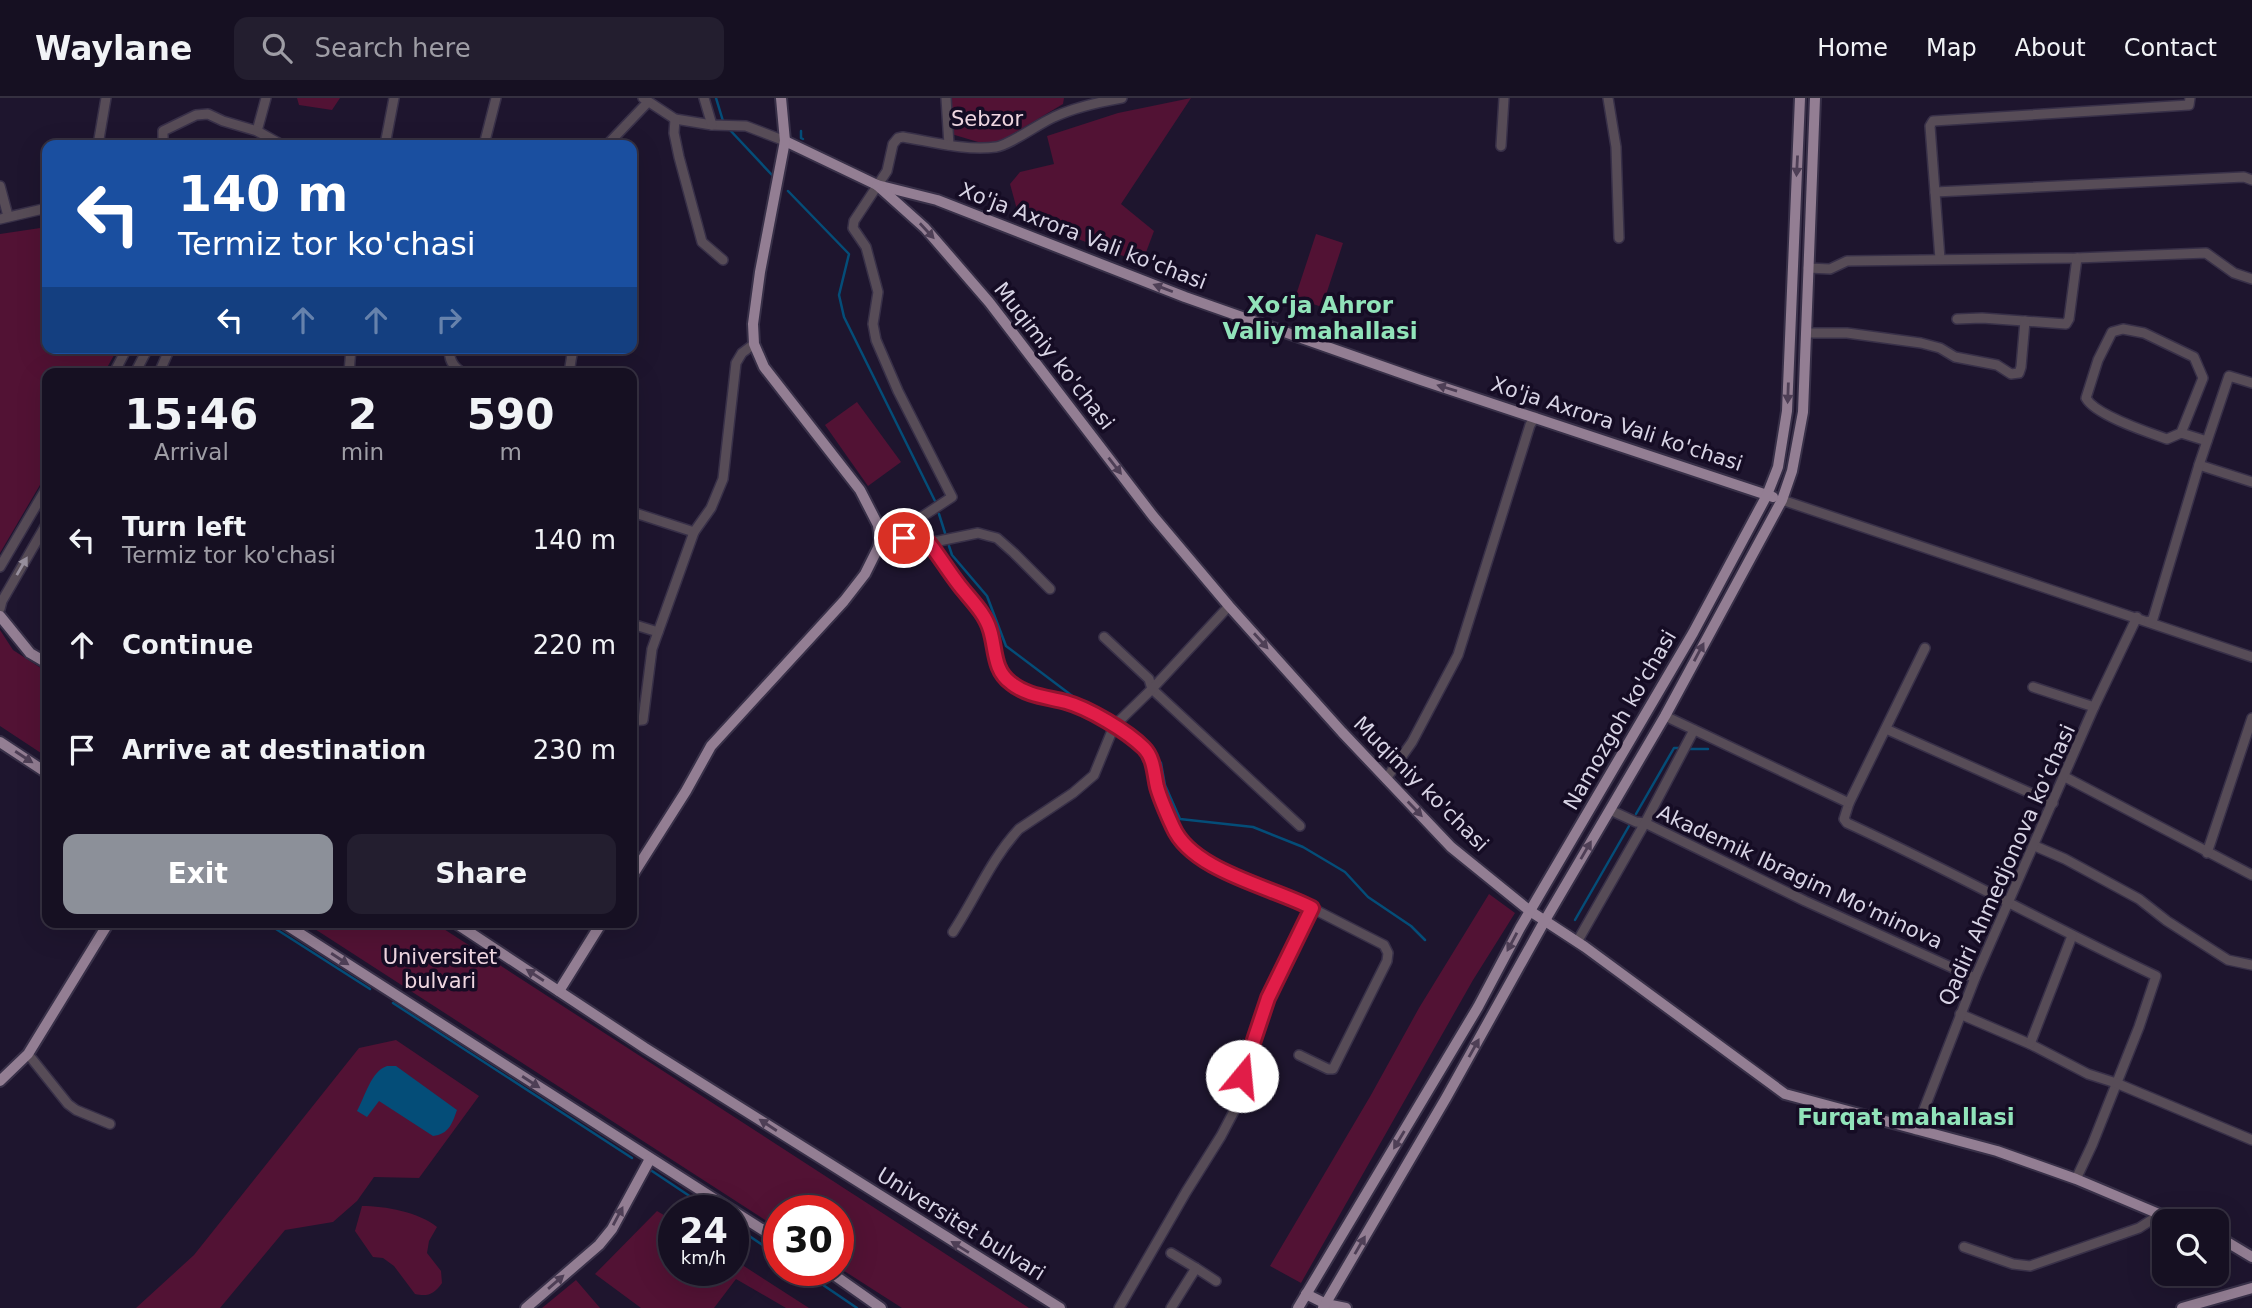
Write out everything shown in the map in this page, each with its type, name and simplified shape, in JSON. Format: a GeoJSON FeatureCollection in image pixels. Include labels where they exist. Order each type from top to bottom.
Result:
{"type":"FeatureCollection","features":[{"type":"Feature","properties":{"kind":"main road"},"geometry":{"type":"LineString","coordinates":[[637,868],[711,746],[844,601],[871,565],[884,539],[860,490],[764,367],[754,344],[753,324],[758,282],[785,141],[781,98]]}},
{"type":"Feature","properties":{"kind":"main road","name":"Namozgoh ko'chasi"},"geometry":{"type":"LineString","coordinates":[[1298,1308],[1478,1007],[1530,911],[1693,633],[1767,495],[1778,467],[1787,411],[1800,98]]}},
{"type":"Feature","properties":{"kind":"main road","name":"Namozgoh ko'chasi"},"geometry":{"type":"LineString","coordinates":[[1325,1306],[1665,716],[1782,500],[1792,471],[1803,412],[1815,98]]}},
{"type":"Feature","properties":{"kind":"main road","name":"Xo'ja Axrora Vali ko'chasi"},"geometry":{"type":"LineString","coordinates":[[785,141],[877,185],[937,200],[1185,297],[1421,380],[1782,500]]}},
{"type":"Feature","properties":{"kind":"main road","name":"Muqimiy ko'chasi"},"geometry":{"type":"LineString","coordinates":[[877,185],[925,228],[989,302],[1153,516],[1229,606],[1451,847],[1530,911],[1577,942],[1785,1094],[1997,1152],[2076,1179],[2152,1212]]}},
{"type":"Feature","properties":{"kind":"main road"},"geometry":{"type":"LineString","coordinates":[[0,617],[30,653],[42,660]]}},
{"type":"Feature","properties":{"kind":"main road"},"geometry":{"type":"LineString","coordinates":[[0,742],[42,769]]}},
{"type":"Feature","properties":{"kind":"main road"},"geometry":{"type":"LineString","coordinates":[[0,1081],[28,1054],[105,928]]}},
{"type":"Feature","properties":{"kind":"main road"},"geometry":{"type":"LineString","coordinates":[[291,928],[707,1195]]}},
{"type":"Feature","properties":{"kind":"main road","name":"Universitet bulvari"},"geometry":{"type":"LineString","coordinates":[[463,928],[1060,1308]]}},
{"type":"Feature","properties":{"kind":"main road"},"geometry":{"type":"LineString","coordinates":[[559,991],[598,928]]}},
{"type":"Feature","properties":{"kind":"main road"},"geometry":{"type":"LineString","coordinates":[[1429,1090],[1444,1101]]}},
{"type":"Feature","properties":{"kind":"main road"},"geometry":{"type":"LineString","coordinates":[[526,1308],[599,1245],[612,1229],[650,1159]]}},
{"type":"Feature","properties":{"kind":"main road"},"geometry":{"type":"LineString","coordinates":[[2229,1243],[2252,1257]]}},
{"type":"Feature","properties":{"kind":"main road"},"geometry":{"type":"LineString","coordinates":[[850,1286],[881,1308]]}},
{"type":"Feature","properties":{"kind":"main road"},"geometry":{"type":"LineString","coordinates":[[2184,1308],[2252,1288]]}},
{"type":"Feature","properties":{"kind":"main road"},"geometry":{"type":"LineString","coordinates":[[1306,1294],[1325,1306],[1346,1308]]}},
{"type":"Feature","properties":{"kind":"street"},"geometry":{"type":"LineString","coordinates":[[99,140],[106,98]]}},
{"type":"Feature","properties":{"kind":"street"},"geometry":{"type":"LineString","coordinates":[[257,131],[266,98]]}},
{"type":"Feature","properties":{"kind":"street"},"geometry":{"type":"LineString","coordinates":[[386,140],[394,98]]}},
{"type":"Feature","properties":{"kind":"street"},"geometry":{"type":"LineString","coordinates":[[485,140],[496,98]]}},
{"type":"Feature","properties":{"kind":"street"},"geometry":{"type":"LineString","coordinates":[[704,98],[712,125]]}},
{"type":"Feature","properties":{"kind":"street"},"geometry":{"type":"LineString","coordinates":[[946,98],[949,145]]}},
{"type":"Feature","properties":{"kind":"street"},"geometry":{"type":"LineString","coordinates":[[884,539],[952,498],[898,391],[874,333],[873,308],[878,292],[866,247],[853,228],[854,221],[887,171],[893,144],[903,137],[949,145],[995,147],[1007,144],[1026,131],[1077,107],[1122,98]]}},
{"type":"Feature","properties":{"kind":"street"},"geometry":{"type":"LineString","coordinates":[[1501,146],[1504,98]]}},
{"type":"Feature","properties":{"kind":"street"},"geometry":{"type":"LineString","coordinates":[[1608,98],[1616,147],[1619,238]]}},
{"type":"Feature","properties":{"kind":"street"},"geometry":{"type":"LineString","coordinates":[[1940,259],[1930,125],[1933,121],[2189,105],[2190,98]]}},
{"type":"Feature","properties":{"kind":"street"},"geometry":{"type":"LineString","coordinates":[[611,140],[645,100],[675,119],[754,128],[785,141]]}},
{"type":"Feature","properties":{"kind":"street"},"geometry":{"type":"LineString","coordinates":[[163,140],[163,131],[197,115],[208,114],[257,131],[273,140]]}},
{"type":"Feature","properties":{"kind":"street"},"geometry":{"type":"LineString","coordinates":[[675,119],[674,133],[679,157],[702,242],[723,260]]}},
{"type":"Feature","properties":{"kind":"street"},"geometry":{"type":"LineString","coordinates":[[1935,192],[2244,177],[2252,180]]}},
{"type":"Feature","properties":{"kind":"street"},"geometry":{"type":"LineString","coordinates":[[0,186],[3,217],[42,209]]}},
{"type":"Feature","properties":{"kind":"street"},"geometry":{"type":"LineString","coordinates":[[1808,268],[1830,270],[1847,261],[2077,258],[2206,253],[2234,274],[2252,279]]}},
{"type":"Feature","properties":{"kind":"street"},"geometry":{"type":"LineString","coordinates":[[1957,319],[1982,318],[2066,324],[2069,319],[2077,258]]}},
{"type":"Feature","properties":{"kind":"street"},"geometry":{"type":"LineString","coordinates":[[1806,333],[1847,333],[1921,343],[1940,348],[1955,357],[1997,365],[2011,374],[2019,373],[2021,367],[2025,321]]}},
{"type":"Feature","properties":{"kind":"street"},"geometry":{"type":"LineString","coordinates":[[2181,433],[2203,378],[2194,357],[2144,333],[2123,330],[2112,332],[2098,360],[2085,398],[2089,403],[2103,412],[2167,439],[2181,433],[2207,441]]}},
{"type":"Feature","properties":{"kind":"street"},"geometry":{"type":"LineString","coordinates":[[637,721],[643,720],[652,649],[658,632],[694,532],[711,508],[723,479],[736,363],[742,353],[754,344]]}},
{"type":"Feature","properties":{"kind":"street"},"geometry":{"type":"LineString","coordinates":[[1782,500],[2152,622],[2229,376],[2252,383]]}},
{"type":"Feature","properties":{"kind":"street"},"geometry":{"type":"LineString","coordinates":[[1386,779],[1412,742],[1458,656],[1530,425],[1535,417]]}},
{"type":"Feature","properties":{"kind":"street"},"geometry":{"type":"LineString","coordinates":[[2199,465],[2252,482]]}},
{"type":"Feature","properties":{"kind":"street"},"geometry":{"type":"LineString","coordinates":[[0,567],[42,496]]}},
{"type":"Feature","properties":{"kind":"street"},"geometry":{"type":"LineString","coordinates":[[637,514],[694,532]]}},
{"type":"Feature","properties":{"kind":"street"},"geometry":{"type":"LineString","coordinates":[[0,609],[42,532]]}},
{"type":"Feature","properties":{"kind":"street"},"geometry":{"type":"LineString","coordinates":[[884,539],[913,538],[929,543],[978,533],[997,538],[1050,589]]}},
{"type":"Feature","properties":{"kind":"street"},"geometry":{"type":"LineString","coordinates":[[929,543],[980,611],[990,629],[995,660],[1008,682],[1032,695],[1069,703],[1114,726],[1144,747],[1150,755],[1158,789],[1173,828],[1188,848],[1208,864],[1242,880],[1288,896],[1384,945],[1388,953],[1367,1004],[1333,1069],[1299,1055]]}},
{"type":"Feature","properties":{"kind":"street"},"geometry":{"type":"LineString","coordinates":[[953,932],[977,894],[996,855],[1019,828],[1073,793],[1094,775],[1114,726],[1229,606]]}},
{"type":"Feature","properties":{"kind":"street"},"geometry":{"type":"LineString","coordinates":[[2137,617],[2252,657]]}},
{"type":"Feature","properties":{"kind":"street","name":"Qadiri Ahmedjonova ko'chasi"},"geometry":{"type":"LineString","coordinates":[[1916,1130],[1975,978],[2094,707],[2137,617]]}},
{"type":"Feature","properties":{"kind":"street"},"geometry":{"type":"LineString","coordinates":[[637,626],[658,632]]}},
{"type":"Feature","properties":{"kind":"street"},"geometry":{"type":"LineString","coordinates":[[1104,638],[1149,679],[1152,689],[1300,826]]}},
{"type":"Feature","properties":{"kind":"street"},"geometry":{"type":"LineString","coordinates":[[1925,648],[1849,803],[1844,819],[1847,823],[2009,901],[2072,936],[2156,975],[2139,1027],[2076,1179]]}},
{"type":"Feature","properties":{"kind":"street"},"geometry":{"type":"LineString","coordinates":[[2033,687],[2094,707]]}},
{"type":"Feature","properties":{"kind":"street"},"geometry":{"type":"LineString","coordinates":[[1665,716],[1849,803]]}},
{"type":"Feature","properties":{"kind":"street"},"geometry":{"type":"LineString","coordinates":[[2207,853],[2252,718]]}},
{"type":"Feature","properties":{"kind":"street"},"geometry":{"type":"LineString","coordinates":[[1886,729],[2053,803]]}},
{"type":"Feature","properties":{"kind":"street"},"geometry":{"type":"LineString","coordinates":[[1577,942],[1637,821],[1682,755],[1694,730]]}},
{"type":"Feature","properties":{"kind":"street"},"geometry":{"type":"LineString","coordinates":[[2065,778],[2252,875]]}},
{"type":"Feature","properties":{"kind":"street","name":"Akademik Ibragim Mo'minova"},"geometry":{"type":"LineString","coordinates":[[1610,810],[1975,978]]}},
{"type":"Feature","properties":{"kind":"street"},"geometry":{"type":"LineString","coordinates":[[2035,846],[2065,859],[2138,899],[2228,960],[2252,965]]}},
{"type":"Feature","properties":{"kind":"street"},"geometry":{"type":"LineString","coordinates":[[1119,1308],[1242,1096],[1242,1076],[1246,1059],[1268,998],[1312,908]]}},
{"type":"Feature","properties":{"kind":"street"},"geometry":{"type":"LineString","coordinates":[[2030,1044],[2072,936]]}},
{"type":"Feature","properties":{"kind":"street"},"geometry":{"type":"LineString","coordinates":[[1961,1014],[2030,1044],[2088,1074],[2116,1083],[2252,1140]]}},
{"type":"Feature","properties":{"kind":"street"},"geometry":{"type":"LineString","coordinates":[[28,1054],[76,1110],[110,1124]]}},
{"type":"Feature","properties":{"kind":"street"},"geometry":{"type":"LineString","coordinates":[[1964,1247],[2013,1264],[2030,1266],[2139,1228],[2152,1220]]}},
{"type":"Feature","properties":{"kind":"street"},"geometry":{"type":"LineString","coordinates":[[1171,1252],[1216,1281]]}},
{"type":"Feature","properties":{"kind":"street"},"geometry":{"type":"LineString","coordinates":[[1171,1308],[1196,1268]]}},
{"type":"Feature","properties":{"kind":"green space"},"geometry":{"type":"Polygon","coordinates":[[[297,98],[340,98],[332,110],[299,105],[297,98]]]}},
{"type":"Feature","properties":{"kind":"green space","name":"Sebzor"},"geometry":{"type":"Polygon","coordinates":[[[946,98],[1064,98],[1063,104],[999,142],[978,142],[948,133],[946,98]]]}},
{"type":"Feature","properties":{"kind":"green space"},"geometry":{"type":"Polygon","coordinates":[[[1191,98],[1121,204],[1154,231],[1142,263],[1019,217],[1010,184],[1020,172],[1054,164],[1047,136],[1118,113],[1191,98]]]}},
{"type":"Feature","properties":{"kind":"green space"},"geometry":{"type":"Polygon","coordinates":[[[42,228],[42,354],[115,354],[107,368],[42,368],[42,482],[0,553],[0,234],[42,228]]]}},
{"type":"Feature","properties":{"kind":"green space"},"geometry":{"type":"Polygon","coordinates":[[[1316,234],[1343,243],[1322,307],[1295,298],[1316,234]]]}},
{"type":"Feature","properties":{"kind":"green space"},"geometry":{"type":"Polygon","coordinates":[[[857,402],[901,462],[868,486],[825,425],[857,402]]]}},
{"type":"Feature","properties":{"kind":"green space"},"geometry":{"type":"Polygon","coordinates":[[[0,630],[13,650],[42,669],[42,754],[0,726],[0,630]]]}},
{"type":"Feature","properties":{"kind":"green space"},"geometry":{"type":"Polygon","coordinates":[[[1489,894],[1515,913],[1473,980],[1301,1283],[1270,1266],[1419,1008],[1489,894]]]}},
{"type":"Feature","properties":{"kind":"green space","name":"Universitet bulvari"},"geometry":{"type":"Polygon","coordinates":[[[313,928],[442,928],[1029,1308],[902,1308],[854,1277],[854,1195],[763,1195],[763,1219],[749,1210],[749,1195],[726,1195],[313,928]]]}},
{"type":"Feature","properties":{"kind":"green space"},"geometry":{"type":"Polygon","coordinates":[[[396,1040],[479,1096],[419,1178],[374,1177],[357,1201],[333,1222],[285,1230],[220,1308],[136,1308],[194,1255],[359,1048],[396,1040]]]}},
{"type":"Feature","properties":{"kind":"green space"},"geometry":{"type":"Polygon","coordinates":[[[362,1206],[401,1211],[421,1217],[437,1227],[429,1241],[427,1253],[441,1271],[442,1283],[436,1290],[427,1295],[415,1294],[394,1266],[383,1258],[373,1257],[355,1231],[362,1206]]]}},
{"type":"Feature","properties":{"kind":"green space"},"geometry":{"type":"Polygon","coordinates":[[[657,1211],[658,1286],[731,1286],[714,1308],[641,1308],[595,1274],[657,1211]]]}},
{"type":"Feature","properties":{"kind":"green space"},"geometry":{"type":"Polygon","coordinates":[[[749,1269],[763,1278],[763,1286],[775,1286],[809,1308],[786,1308],[748,1286],[749,1269]]]}},
{"type":"Feature","properties":{"kind":"green space"},"geometry":{"type":"Polygon","coordinates":[[[576,1280],[600,1308],[542,1308],[576,1280]]]}},
{"type":"Feature","properties":{"kind":"water"},"geometry":{"type":"Polygon","coordinates":[[[387,1066],[396,1066],[457,1110],[446,1131],[433,1136],[379,1101],[367,1117],[357,1111],[377,1073],[387,1066]]]}},
{"type":"Feature","properties":{"kind":"waterway"},"geometry":{"type":"LineString","coordinates":[[716,98],[723,121]]}},
{"type":"Feature","properties":{"kind":"waterway"},"geometry":{"type":"LineString","coordinates":[[729,129],[772,175]]}},
{"type":"Feature","properties":{"kind":"waterway"},"geometry":{"type":"LineString","coordinates":[[801,131],[803,139]]}},
{"type":"Feature","properties":{"kind":"waterway"},"geometry":{"type":"LineString","coordinates":[[788,191],[849,254],[839,295],[844,317],[935,501]]}},
{"type":"Feature","properties":{"kind":"waterway"},"geometry":{"type":"LineString","coordinates":[[939,514],[945,533]]}},
{"type":"Feature","properties":{"kind":"waterway"},"geometry":{"type":"LineString","coordinates":[[949,546],[952,555],[987,596],[1006,646],[1079,701],[1113,720]]}},
{"type":"Feature","properties":{"kind":"waterway"},"geometry":{"type":"LineString","coordinates":[[1125,727],[1137,737]]}},
{"type":"Feature","properties":{"kind":"waterway"},"geometry":{"type":"LineString","coordinates":[[1150,748],[1161,763],[1165,785],[1180,819],[1253,827],[1303,847],[1345,872],[1368,897],[1411,926],[1425,940]]}},
{"type":"Feature","properties":{"kind":"waterway"},"geometry":{"type":"LineString","coordinates":[[1636,814],[1674,748],[1682,748]]}},
{"type":"Feature","properties":{"kind":"waterway"},"geometry":{"type":"LineString","coordinates":[[1689,749],[1708,749]]}},
{"type":"Feature","properties":{"kind":"waterway"},"geometry":{"type":"LineString","coordinates":[[1575,920],[1629,826]]}},
{"type":"Feature","properties":{"kind":"waterway"},"geometry":{"type":"LineString","coordinates":[[274,928],[370,989]]}},
{"type":"Feature","properties":{"kind":"waterway"},"geometry":{"type":"LineString","coordinates":[[393,1003],[632,1158]]}},
{"type":"Feature","properties":{"kind":"waterway"},"geometry":{"type":"LineString","coordinates":[[652,1171],[688,1195]]}},
{"type":"Feature","properties":{"kind":"waterway"},"geometry":{"type":"LineString","coordinates":[[749,1236],[763,1245]]}},
{"type":"Feature","properties":{"kind":"waterway"},"geometry":{"type":"LineString","coordinates":[[825,1286],[857,1308]]}},
{"type":"Feature","properties":{"kind":"district","name":"Xo‘ja Ahror Valiy mahallasi"},"geometry":{"type":"Point","coordinates":[1320,318]}},
{"type":"Feature","properties":{"kind":"district","name":"Furqat mahallasi"},"geometry":{"type":"Point","coordinates":[1906,1117]}},
{"type":"Feature","properties":{"kind":"route"},"geometry":{"type":"LineString","coordinates":[[904,538],[929,543],[980,611],[990,629],[995,660],[1008,682],[1032,695],[1077,706],[1114,726],[1144,747],[1150,755],[1158,789],[1173,828],[1188,848],[1208,864],[1312,908],[1268,998],[1242,1076]]}}]}
